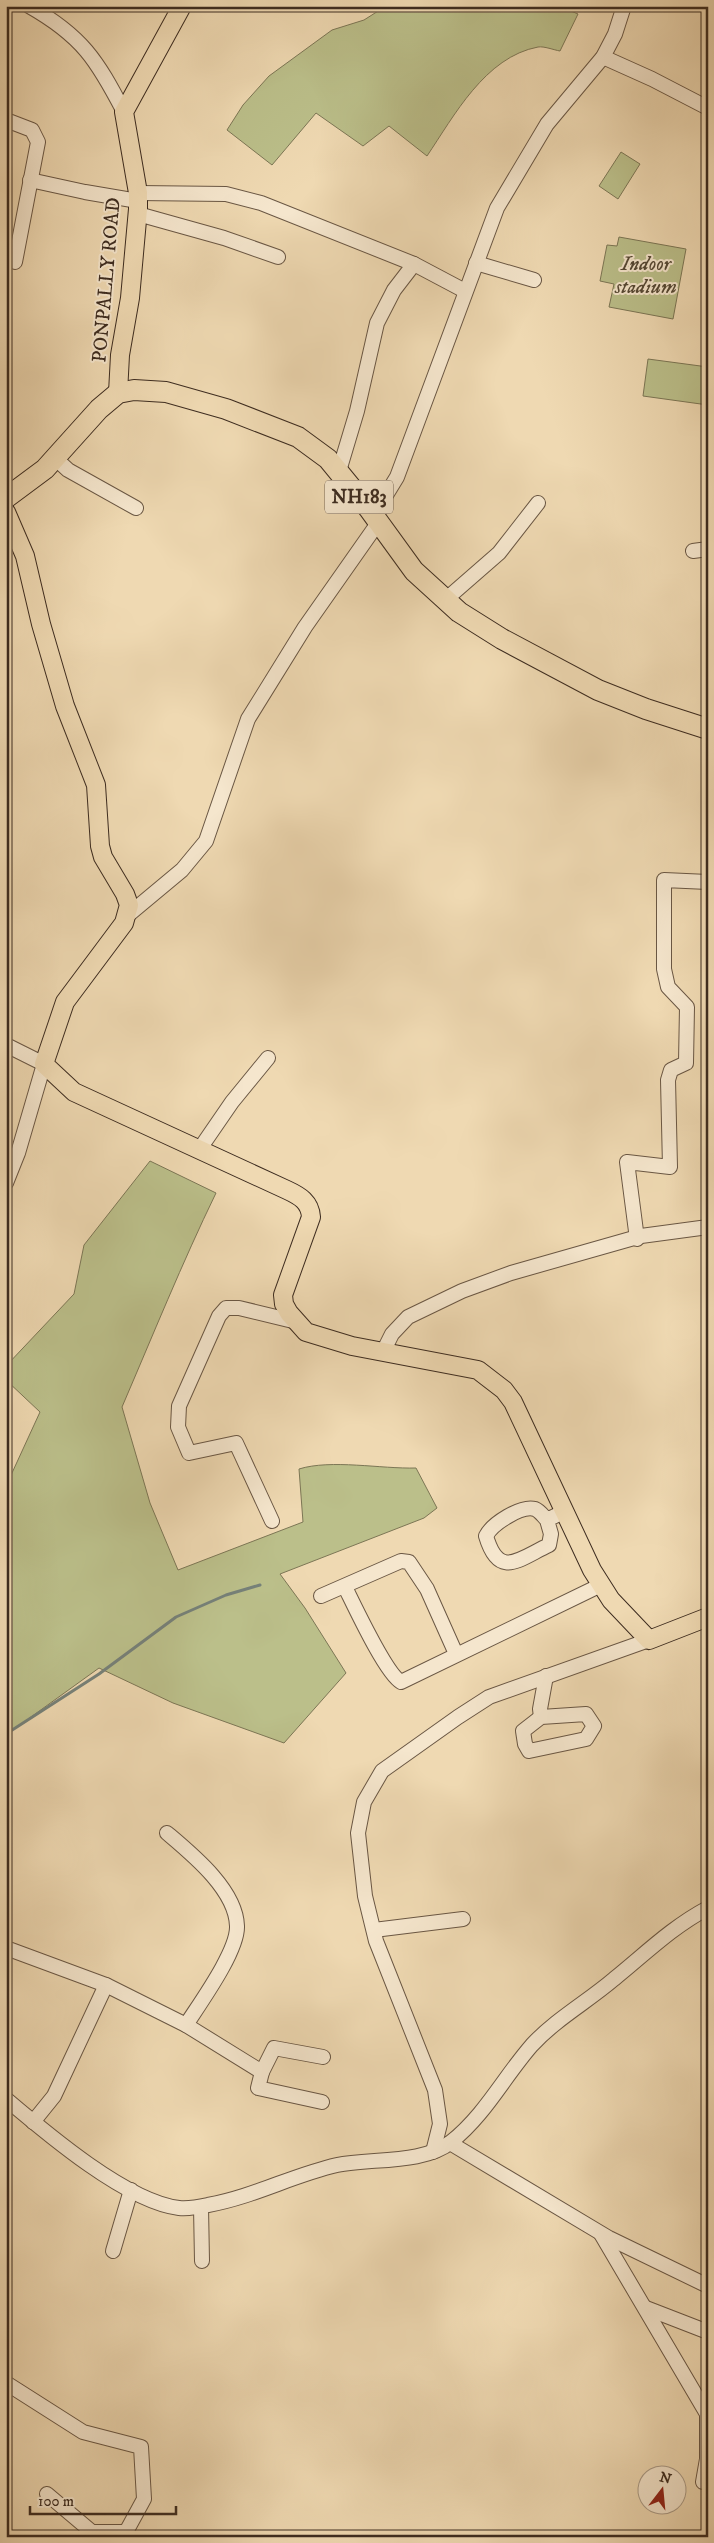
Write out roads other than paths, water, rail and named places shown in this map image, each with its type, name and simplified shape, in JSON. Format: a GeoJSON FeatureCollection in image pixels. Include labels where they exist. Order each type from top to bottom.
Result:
{"type":"FeatureCollection","features":[{"type":"Feature","properties":{"kind":"highway","name":"NH183"},"geometry":{"type":"LineString","coordinates":[[118,393],[134,390],[166,392],[193,398],[245,415],[310,444],[328,459],[374,516],[414,571],[444,600],[502,639],[598,690],[646,709],[708,729]]}},
{"type":"Feature","properties":{"kind":"highway"},"geometry":{"type":"LineString","coordinates":[[6,498],[34,479],[56,458],[99,409],[118,393]]}},
{"type":"Feature","properties":{"kind":"main road"},"geometry":{"type":"LineString","coordinates":[[124,112],[182,6]]}},
{"type":"Feature","properties":{"kind":"main road","name":"PONPALLY ROAD"},"geometry":{"type":"LineString","coordinates":[[118,393],[120,355],[130,298],[138,202],[124,112]]}},
{"type":"Feature","properties":{"kind":"main road"},"geometry":{"type":"LineString","coordinates":[[6,512],[25,556],[41,624],[65,706],[96,785],[100,846],[103,857],[125,894],[129,905],[128,915],[114,938],[65,1002],[59,1013],[44,1064],[74,1092],[298,1195],[310,1208],[311,1218],[284,1295],[284,1304],[306,1332],[352,1346],[478,1370],[491,1378],[513,1402],[563,1512],[601,1585],[623,1614],[649,1640],[708,1617]]}},
{"type":"Feature","properties":{"kind":"street"},"geometry":{"type":"LineString","coordinates":[[29,6],[70,34],[90,52],[124,112]]}},
{"type":"Feature","properties":{"kind":"street"},"geometry":{"type":"LineString","coordinates":[[128,915],[182,870],[206,841],[248,719],[374,516],[396,476],[497,208],[547,124],[603,57],[615,34],[624,6]]}},
{"type":"Feature","properties":{"kind":"street"},"geometry":{"type":"LineString","coordinates":[[603,57],[652,78],[708,108]]}},
{"type":"Feature","properties":{"kind":"street"},"geometry":{"type":"LineString","coordinates":[[6,120],[32,130],[38,142],[15,262]]}},
{"type":"Feature","properties":{"kind":"street"},"geometry":{"type":"LineString","coordinates":[[30,180],[138,202],[224,238],[278,257]]}},
{"type":"Feature","properties":{"kind":"street"},"geometry":{"type":"LineString","coordinates":[[138,202],[226,194],[254,201],[414,264],[465,291]]}},
{"type":"Feature","properties":{"kind":"street"},"geometry":{"type":"LineString","coordinates":[[476,263],[534,280]]}},
{"type":"Feature","properties":{"kind":"street"},"geometry":{"type":"LineString","coordinates":[[338,472],[357,411],[377,324],[394,290],[414,264]]}},
{"type":"Feature","properties":{"kind":"street"},"geometry":{"type":"LineString","coordinates":[[56,458],[68,470],[136,508]]}},
{"type":"Feature","properties":{"kind":"street"},"geometry":{"type":"LineString","coordinates":[[444,600],[499,553],[538,503]]}},
{"type":"Feature","properties":{"kind":"street"},"geometry":{"type":"LineString","coordinates":[[693,551],[708,549]]}},
{"type":"Feature","properties":{"kind":"street"},"geometry":{"type":"LineString","coordinates":[[637,1240],[627,1162],[670,1167],[668,1080],[671,1070],[686,1063],[687,1007],[668,987],[664,969],[664,880],[708,882]]}},
{"type":"Feature","properties":{"kind":"street"},"geometry":{"type":"LineString","coordinates":[[6,1045],[44,1064],[18,1153],[6,1183]]}},
{"type":"Feature","properties":{"kind":"street"},"geometry":{"type":"LineString","coordinates":[[199,1150],[232,1102],[268,1058]]}},
{"type":"Feature","properties":{"kind":"street"},"geometry":{"type":"LineString","coordinates":[[383,1352],[396,1330],[408,1317],[462,1291],[512,1272],[637,1240],[641,1236],[708,1226]]}},
{"type":"Feature","properties":{"kind":"street"},"geometry":{"type":"LineString","coordinates":[[272,1521],[236,1443],[190,1453],[178,1427],[179,1406],[219,1316],[226,1308],[239,1308],[297,1322]]}},
{"type":"Feature","properties":{"kind":"street"},"geometry":{"type":"LineString","coordinates":[[528,1508],[537,1510],[546,1520],[551,1534],[549,1545],[510,1563],[498,1561],[491,1554],[486,1536],[490,1528],[498,1522],[528,1508]]}},
{"type":"Feature","properties":{"kind":"street"},"geometry":{"type":"LineString","coordinates":[[546,1520],[563,1512]]}},
{"type":"Feature","properties":{"kind":"street"},"geometry":{"type":"LineString","coordinates":[[321,1596],[401,1561],[409,1562],[427,1590],[456,1654]]}},
{"type":"Feature","properties":{"kind":"street"},"geometry":{"type":"LineString","coordinates":[[345,1587],[381,1655],[396,1679],[401,1682],[601,1585]]}},
{"type":"Feature","properties":{"kind":"street"},"geometry":{"type":"LineString","coordinates":[[433,2152],[440,2124],[435,2090],[374,1930],[361,1872],[358,1833],[364,1802],[382,1771],[458,1717],[489,1698],[649,1640]]}},
{"type":"Feature","properties":{"kind":"street"},"geometry":{"type":"LineString","coordinates":[[541,1717],[540,1709],[546,1676]]}},
{"type":"Feature","properties":{"kind":"street"},"geometry":{"type":"LineString","coordinates":[[586,1714],[594,1726],[586,1739],[530,1751],[524,1744],[522,1732],[541,1717],[586,1714]]}},
{"type":"Feature","properties":{"kind":"street"},"geometry":{"type":"LineString","coordinates":[[167,1833],[194,1855],[220,1885],[235,1913],[237,1928],[232,1947],[186,2025]]}},
{"type":"Feature","properties":{"kind":"street"},"geometry":{"type":"LineString","coordinates":[[6,2099],[66,2148],[131,2190],[178,2208],[201,2207],[245,2196],[337,2165],[433,2152],[450,2144],[478,2116],[546,2031],[616,1978],[660,1940],[708,1908]]}},
{"type":"Feature","properties":{"kind":"street"},"geometry":{"type":"LineString","coordinates":[[374,1930],[463,1918]]}},
{"type":"Feature","properties":{"kind":"street"},"geometry":{"type":"LineString","coordinates":[[6,1948],[106,1985],[186,2025],[262,2072]]}},
{"type":"Feature","properties":{"kind":"street"},"geometry":{"type":"LineString","coordinates":[[33,2122],[54,2096],[106,1985]]}},
{"type":"Feature","properties":{"kind":"street"},"geometry":{"type":"LineString","coordinates":[[322,2102],[258,2088],[262,2072],[274,2048],[323,2057]]}},
{"type":"Feature","properties":{"kind":"street"},"geometry":{"type":"LineString","coordinates":[[450,2144],[601,2233],[658,2264],[708,2286]]}},
{"type":"Feature","properties":{"kind":"street"},"geometry":{"type":"LineString","coordinates":[[113,2251],[131,2190]]}},
{"type":"Feature","properties":{"kind":"street"},"geometry":{"type":"LineString","coordinates":[[201,2207],[202,2261]]}},
{"type":"Feature","properties":{"kind":"street"},"geometry":{"type":"LineString","coordinates":[[601,2233],[707,2414],[707,2459],[704,2482],[708,2482]]}},
{"type":"Feature","properties":{"kind":"street"},"geometry":{"type":"LineString","coordinates":[[646,2308],[708,2332]]}},
{"type":"Feature","properties":{"kind":"street"},"geometry":{"type":"LineString","coordinates":[[6,2383],[83,2432],[141,2447],[144,2499],[126,2532],[92,2532],[47,2494]]}},
{"type":"Feature","properties":{"kind":"waterway"},"geometry":{"type":"LineString","coordinates":[[6,1734],[99,1674],[176,1617],[226,1595],[260,1585]]}},
{"type":"Feature","properties":{"kind":"park label","name":"Indoor stadium"},"geometry":{"type":"Point","coordinates":[646,276]}}]}
